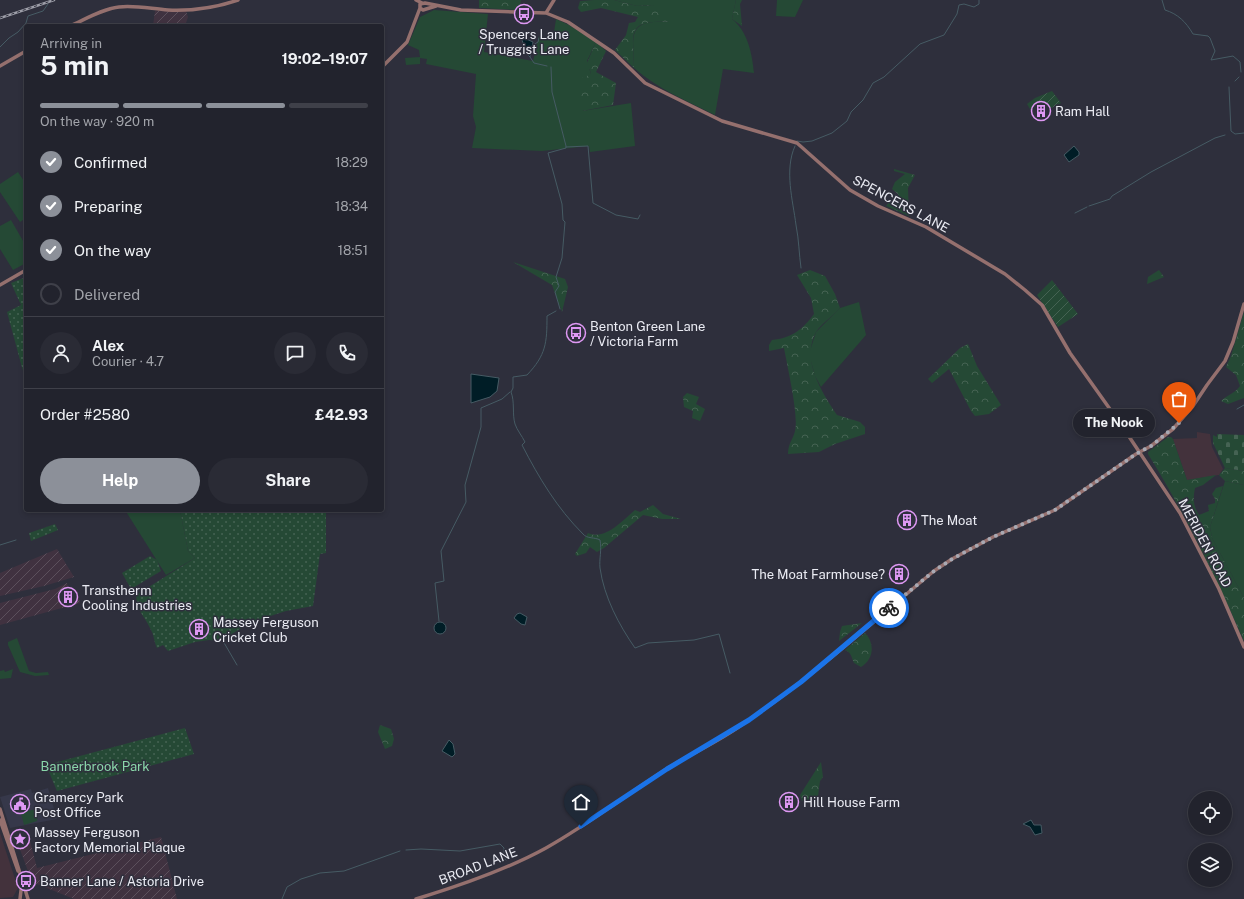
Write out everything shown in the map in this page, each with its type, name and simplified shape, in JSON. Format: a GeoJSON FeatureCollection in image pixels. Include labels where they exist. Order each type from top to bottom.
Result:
{"type":"FeatureCollection","features":[{"type":"Feature","properties":{"kind":"street"},"geometry":{"type":"LineString","coordinates":[[75,24],[115,8],[128,7],[195,10],[221,6],[238,0]]}},
{"type":"Feature","properties":{"kind":"street","name":"SPENCERS LANE"},"geometry":{"type":"LineString","coordinates":[[416,0],[423,3],[461,10],[546,13],[577,27],[614,53],[645,83],[722,121],[797,143],[850,190],[878,206],[926,227],[1005,274],[1042,305],[1070,353],[1140,452]]}},
{"type":"Feature","properties":{"kind":"street"},"geometry":{"type":"LineString","coordinates":[[546,13],[554,0]]}},
{"type":"Feature","properties":{"kind":"street"},"geometry":{"type":"LineString","coordinates":[[384,65],[407,42],[420,5],[423,3],[427,6],[426,9],[420,8]]}},
{"type":"Feature","properties":{"kind":"street","name":"SPENCERS LANE"},"geometry":{"type":"LineString","coordinates":[[426,9],[438,6]]}},
{"type":"Feature","properties":{"kind":"street"},"geometry":{"type":"LineString","coordinates":[[0,66],[24,52]]}},
{"type":"Feature","properties":{"kind":"street"},"geometry":{"type":"LineString","coordinates":[[0,285],[24,271]]}},
{"type":"Feature","properties":{"kind":"street","name":"BROAD LANE"},"geometry":{"type":"LineString","coordinates":[[416,899],[447,890],[545,848],[667,769],[739,727],[770,705],[801,682],[928,575],[952,559],[993,537],[1055,510],[1151,446],[1177,425],[1221,368],[1229,355],[1244,304]]}},
{"type":"Feature","properties":{"kind":"street","name":"MERIDEN ROAD"},"geometry":{"type":"LineString","coordinates":[[1140,452],[1180,513],[1195,541],[1232,618],[1244,647]]}},
{"type":"Feature","properties":{"kind":"street"},"geometry":{"type":"LineString","coordinates":[[0,809],[22,877],[27,898],[20,898],[22,884],[20,875],[0,820]]}},
{"type":"Feature","properties":{"kind":"shaded area"},"geometry":{"type":"Polygon","coordinates":[[[155,11],[186,11],[188,17],[186,24],[153,24],[155,11]]]}},
{"type":"Feature","properties":{"kind":"shaded area"},"geometry":{"type":"Polygon","coordinates":[[[524,38],[533,42],[530,57],[527,54],[522,40],[524,38]]]}},
{"type":"Feature","properties":{"kind":"shaded area"},"geometry":{"type":"Polygon","coordinates":[[[1074,146],[1079,152],[1079,155],[1069,162],[1064,155],[1074,146]]]}},
{"type":"Feature","properties":{"kind":"shaded area"},"geometry":{"type":"Polygon","coordinates":[[[471,374],[499,378],[497,391],[490,397],[471,403],[471,374]]]}},
{"type":"Feature","properties":{"kind":"shaded area"},"geometry":{"type":"Polygon","coordinates":[[[1197,432],[1210,434],[1212,447],[1223,469],[1219,475],[1187,480],[1173,439],[1197,438],[1197,432]]]}},
{"type":"Feature","properties":{"kind":"shaded area"},"geometry":{"type":"Polygon","coordinates":[[[57,549],[74,577],[44,586],[0,596],[0,573],[57,549]]]}},
{"type":"Feature","properties":{"kind":"shaded area"},"geometry":{"type":"Polygon","coordinates":[[[67,583],[69,592],[77,590],[80,603],[0,625],[0,603],[55,589],[67,583]]]}},
{"type":"Feature","properties":{"kind":"shaded area"},"geometry":{"type":"Polygon","coordinates":[[[520,613],[527,617],[525,625],[521,624],[514,618],[520,613]]]}},
{"type":"Feature","properties":{"kind":"shaded area"},"geometry":{"type":"Polygon","coordinates":[[[440,622],[444,624],[446,628],[444,632],[440,634],[436,632],[434,628],[436,624],[440,622]]]}},
{"type":"Feature","properties":{"kind":"shaded area"},"geometry":{"type":"Polygon","coordinates":[[[449,740],[453,744],[455,754],[452,757],[442,751],[449,740]]]}},
{"type":"Feature","properties":{"kind":"shaded area"},"geometry":{"type":"Polygon","coordinates":[[[48,788],[57,819],[10,828],[0,797],[31,789],[32,793],[48,788]]]}},
{"type":"Feature","properties":{"kind":"shaded area"},"geometry":{"type":"Polygon","coordinates":[[[1031,820],[1034,825],[1041,825],[1042,833],[1035,835],[1030,827],[1023,824],[1031,820]]]}},
{"type":"Feature","properties":{"kind":"shaded area"},"geometry":{"type":"Polygon","coordinates":[[[0,833],[18,888],[13,897],[0,898],[0,833]]]}},
{"type":"Feature","properties":{"kind":"shaded area"},"geometry":{"type":"Polygon","coordinates":[[[161,837],[177,899],[74,899],[32,882],[18,844],[30,841],[37,868],[161,837]]]}},
{"type":"Feature","properties":{"kind":"green space"},"geometry":{"type":"Polygon","coordinates":[[[479,0],[521,0],[519,10],[479,8],[479,0]]]}},
{"type":"Feature","properties":{"kind":"green space"},"geometry":{"type":"Polygon","coordinates":[[[614,0],[736,0],[732,19],[742,30],[748,43],[754,73],[723,69],[715,115],[673,94],[634,68],[633,46],[635,31],[639,26],[646,23],[669,22],[653,5],[637,6],[614,0]]]}},
{"type":"Feature","properties":{"kind":"green space"},"geometry":{"type":"Polygon","coordinates":[[[614,0],[637,6],[653,5],[663,8],[669,15],[670,22],[646,23],[639,26],[635,31],[633,37],[634,68],[615,50],[626,35],[629,23],[635,22],[638,17],[601,8],[581,12],[578,8],[580,1],[614,0]]]}},
{"type":"Feature","properties":{"kind":"green space"},"geometry":{"type":"Polygon","coordinates":[[[736,0],[742,0],[740,4],[742,26],[732,19],[736,0]]]}},
{"type":"Feature","properties":{"kind":"green space"},"geometry":{"type":"Polygon","coordinates":[[[777,0],[803,0],[795,17],[776,16],[777,0]]]}},
{"type":"Feature","properties":{"kind":"green space"},"geometry":{"type":"Polygon","coordinates":[[[434,10],[488,14],[484,52],[533,61],[539,36],[553,39],[556,19],[569,25],[596,42],[587,61],[591,74],[582,111],[631,103],[635,146],[590,152],[589,146],[542,151],[472,148],[476,127],[473,116],[476,74],[426,64],[427,59],[420,58],[420,64],[406,65],[405,58],[420,57],[419,50],[408,45],[420,17],[434,10]]]}},
{"type":"Feature","properties":{"kind":"green space"},"geometry":{"type":"Polygon","coordinates":[[[596,42],[606,51],[596,72],[616,83],[613,105],[582,111],[580,79],[591,74],[586,65],[596,42]]]}},
{"type":"Feature","properties":{"kind":"green space"},"geometry":{"type":"Polygon","coordinates":[[[1052,91],[1061,103],[1045,111],[1046,115],[1036,119],[1027,104],[1035,98],[1052,91]]]}},
{"type":"Feature","properties":{"kind":"green space"},"geometry":{"type":"Polygon","coordinates":[[[894,169],[915,175],[908,188],[909,216],[886,206],[890,201],[897,203],[900,202],[898,194],[892,189],[895,182],[905,174],[894,171],[894,169]]]}},
{"type":"Feature","properties":{"kind":"green space"},"geometry":{"type":"Polygon","coordinates":[[[18,172],[24,181],[24,219],[20,222],[0,192],[0,184],[18,172]]]}},
{"type":"Feature","properties":{"kind":"green space"},"geometry":{"type":"Polygon","coordinates":[[[11,220],[24,243],[24,264],[13,270],[0,249],[0,226],[11,220]]]}},
{"type":"Feature","properties":{"kind":"green space"},"geometry":{"type":"Polygon","coordinates":[[[513,262],[565,279],[568,287],[562,312],[552,285],[513,262]]]}},
{"type":"Feature","properties":{"kind":"green space"},"geometry":{"type":"Polygon","coordinates":[[[810,270],[825,276],[835,294],[840,308],[816,332],[812,343],[811,353],[815,375],[819,386],[837,415],[860,422],[865,427],[865,434],[835,444],[819,452],[788,454],[796,424],[792,390],[784,348],[769,351],[769,345],[772,340],[791,335],[801,329],[814,314],[811,298],[797,275],[810,270]]]}},
{"type":"Feature","properties":{"kind":"green space"},"geometry":{"type":"Polygon","coordinates":[[[1159,270],[1164,277],[1147,284],[1148,277],[1159,270]]]}},
{"type":"Feature","properties":{"kind":"green space"},"geometry":{"type":"Polygon","coordinates":[[[24,278],[24,375],[7,312],[21,305],[11,283],[24,278]]]}},
{"type":"Feature","properties":{"kind":"green space"},"geometry":{"type":"Polygon","coordinates":[[[1052,280],[1078,314],[1058,327],[1037,295],[1052,280]]]}},
{"type":"Feature","properties":{"kind":"green space"},"geometry":{"type":"Polygon","coordinates":[[[859,302],[866,335],[821,387],[815,376],[809,354],[816,332],[840,308],[859,302]]]}},
{"type":"Feature","properties":{"kind":"green space"},"geometry":{"type":"Polygon","coordinates":[[[1244,312],[1244,398],[1228,404],[1221,401],[1240,386],[1236,375],[1226,367],[1231,356],[1244,312]]]}},
{"type":"Feature","properties":{"kind":"green space"},"geometry":{"type":"Polygon","coordinates":[[[968,344],[977,366],[1001,405],[989,414],[975,416],[949,369],[932,383],[928,379],[960,348],[968,344]]]}},
{"type":"Feature","properties":{"kind":"green space"},"geometry":{"type":"Polygon","coordinates":[[[687,393],[699,397],[696,404],[705,409],[700,421],[692,418],[693,411],[684,407],[683,397],[687,393]]]}},
{"type":"Feature","properties":{"kind":"green space"},"geometry":{"type":"Polygon","coordinates":[[[1217,434],[1244,435],[1244,471],[1225,468],[1213,443],[1213,435],[1217,437],[1217,434]]]}},
{"type":"Feature","properties":{"kind":"green space"},"geometry":{"type":"Polygon","coordinates":[[[1168,437],[1173,439],[1187,480],[1216,475],[1203,485],[1195,488],[1194,502],[1199,515],[1209,511],[1208,505],[1215,503],[1215,499],[1212,494],[1216,488],[1223,486],[1210,527],[1212,538],[1244,598],[1244,641],[1199,546],[1175,500],[1148,454],[1148,452],[1168,437]]]}},
{"type":"Feature","properties":{"kind":"green space"},"geometry":{"type":"Polygon","coordinates":[[[1225,468],[1244,471],[1244,485],[1225,481],[1219,475],[1225,468]]]}},
{"type":"Feature","properties":{"kind":"green space"},"geometry":{"type":"Polygon","coordinates":[[[1225,481],[1244,485],[1244,598],[1212,538],[1210,527],[1225,481]]]}},
{"type":"Feature","properties":{"kind":"green space"},"geometry":{"type":"Polygon","coordinates":[[[653,505],[663,514],[681,519],[662,519],[643,515],[604,548],[597,552],[590,547],[586,553],[577,556],[575,554],[588,533],[594,535],[607,532],[635,510],[640,512],[653,505]]]}},
{"type":"Feature","properties":{"kind":"green space"},"geometry":{"type":"Polygon","coordinates":[[[126,512],[180,512],[188,551],[195,558],[166,575],[126,512]]]}},
{"type":"Feature","properties":{"kind":"green space"},"geometry":{"type":"Polygon","coordinates":[[[180,512],[326,512],[326,553],[320,554],[313,606],[286,611],[264,618],[245,626],[220,641],[209,640],[195,642],[168,651],[163,645],[157,648],[149,625],[138,606],[136,595],[195,558],[188,551],[180,512]]]}},
{"type":"Feature","properties":{"kind":"green space"},"geometry":{"type":"Polygon","coordinates":[[[55,524],[58,530],[31,541],[29,533],[55,524]]]}},
{"type":"Feature","properties":{"kind":"green space"},"geometry":{"type":"Polygon","coordinates":[[[150,556],[157,560],[161,571],[131,589],[122,573],[150,556]]]}},
{"type":"Feature","properties":{"kind":"green space"},"geometry":{"type":"Polygon","coordinates":[[[862,623],[839,641],[842,626],[862,623]]]}},
{"type":"Feature","properties":{"kind":"green space"},"geometry":{"type":"Polygon","coordinates":[[[865,633],[872,646],[872,651],[869,660],[861,667],[854,663],[850,654],[845,650],[865,633]]]}},
{"type":"Feature","properties":{"kind":"green space"},"geometry":{"type":"Polygon","coordinates":[[[17,638],[29,671],[36,673],[48,672],[49,675],[35,676],[20,672],[8,645],[8,642],[17,638]]]}},
{"type":"Feature","properties":{"kind":"green space"},"geometry":{"type":"Polygon","coordinates":[[[13,669],[11,678],[0,679],[0,671],[4,670],[5,672],[13,669]]]}},
{"type":"Feature","properties":{"kind":"green space"},"geometry":{"type":"Polygon","coordinates":[[[380,725],[391,729],[394,739],[392,746],[385,749],[378,732],[380,725]]]}},
{"type":"Feature","properties":{"kind":"green space","name":"Bannerbrook Park"},"geometry":{"type":"Polygon","coordinates":[[[185,728],[194,754],[57,791],[46,765],[185,728]]]}},
{"type":"Feature","properties":{"kind":"green space"},"geometry":{"type":"Polygon","coordinates":[[[821,762],[823,777],[820,781],[818,796],[807,803],[802,801],[800,795],[821,762]]]}},
{"type":"Feature","properties":{"kind":"green space"},"geometry":{"type":"Polygon","coordinates":[[[36,809],[38,813],[37,821],[24,825],[21,813],[36,809]]]}},
{"type":"Feature","properties":{"kind":"green space"},"geometry":{"type":"Polygon","coordinates":[[[28,833],[30,841],[14,844],[13,839],[28,833]]]}},
{"type":"Feature","properties":{"kind":"waterway"},"geometry":{"type":"LineString","coordinates":[[797,141],[812,141],[832,133],[847,121],[851,112],[863,100],[873,83],[884,77],[920,44],[944,35],[957,14],[959,5],[964,4],[974,7],[979,4],[979,0]]}},
{"type":"Feature","properties":{"kind":"waterway"},"geometry":{"type":"LineString","coordinates":[[1162,0],[1165,10],[1181,19],[1193,34],[1208,36],[1210,38],[1215,51],[1211,60],[1233,56],[1240,62],[1241,72]]}},
{"type":"Feature","properties":{"kind":"waterway"},"geometry":{"type":"LineString","coordinates":[[25,24],[28,16],[43,11],[48,4]]}},
{"type":"Feature","properties":{"kind":"waterway"},"geometry":{"type":"LineString","coordinates":[[0,47],[24,25]]}},
{"type":"Feature","properties":{"kind":"waterway"},"geometry":{"type":"LineString","coordinates":[[533,45],[538,42],[539,38]]}},
{"type":"Feature","properties":{"kind":"waterway"},"geometry":{"type":"LineString","coordinates":[[530,57],[534,63],[547,66]]}},
{"type":"Feature","properties":{"kind":"waterway"},"geometry":{"type":"LineString","coordinates":[[551,67],[552,92],[566,146],[566,148],[548,153],[562,204],[563,220],[565,222],[562,258],[556,277],[559,286],[555,292],[560,309]]}},
{"type":"Feature","properties":{"kind":"waterway"},"geometry":{"type":"LineString","coordinates":[[1235,81],[1239,77]]}},
{"type":"Feature","properties":{"kind":"waterway"},"geometry":{"type":"LineString","coordinates":[[1229,87],[1231,131],[1235,134],[1244,133]]}},
{"type":"Feature","properties":{"kind":"waterway"},"geometry":{"type":"LineString","coordinates":[[1089,206],[1110,199],[1112,196],[1151,172],[1215,138],[1225,135]]}},
{"type":"Feature","properties":{"kind":"waterway"},"geometry":{"type":"LineString","coordinates":[[566,147],[588,146],[593,203],[616,215],[638,219],[640,215]]}},
{"type":"Feature","properties":{"kind":"waterway"},"geometry":{"type":"LineString","coordinates":[[795,146],[790,165],[790,186],[798,236],[801,268]]}},
{"type":"Feature","properties":{"kind":"waterway"},"geometry":{"type":"LineString","coordinates":[[1075,213],[1087,207]]}},
{"type":"Feature","properties":{"kind":"waterway"},"geometry":{"type":"LineString","coordinates":[[556,311],[547,316],[547,334],[542,355],[527,375],[513,377],[513,388],[511,392],[514,420],[525,442],[522,445],[542,481],[565,514],[585,536],[600,540],[600,568],[605,590],[623,630],[635,648],[648,643],[694,640],[719,634],[730,673]]}},
{"type":"Feature","properties":{"kind":"waterway"},"geometry":{"type":"LineString","coordinates":[[439,621],[435,583],[444,581],[441,551],[466,502],[465,485],[481,427],[481,408],[502,399],[510,392]]}},
{"type":"Feature","properties":{"kind":"waterway"},"geometry":{"type":"LineString","coordinates":[[1237,409],[1244,405]]}},
{"type":"Feature","properties":{"kind":"waterway"},"geometry":{"type":"LineString","coordinates":[[0,545],[16,540]]}},
{"type":"Feature","properties":{"kind":"waterway"},"geometry":{"type":"LineString","coordinates":[[223,641],[237,665]]}},
{"type":"Feature","properties":{"kind":"waterway"},"geometry":{"type":"LineString","coordinates":[[406,850],[421,849],[460,851],[500,844],[504,848],[504,857],[506,860]]}},
{"type":"Feature","properties":{"kind":"waterway"},"geometry":{"type":"LineString","coordinates":[[282,899],[287,887],[301,879],[320,873],[344,871],[400,851]]}},
{"type":"Feature","properties":{"kind":"railway"},"geometry":{"type":"LineString","coordinates":[[0,18],[54,0]]}},
{"type":"Feature","properties":{"kind":"way so far"},"geometry":{"type":"LineString","coordinates":[[889,608],[934,571],[952,559],[993,537],[1026,524],[1055,510],[1136,454],[1160,440],[1179,423]]}},
{"type":"Feature","properties":{"kind":"place","name":"Spencers Lane / Truggist Lane"},"geometry":{"type":"Point","coordinates":[524,14]}},
{"type":"Feature","properties":{"kind":"place","name":"Ram Hall"},"geometry":{"type":"Point","coordinates":[1041,111]}},
{"type":"Feature","properties":{"kind":"place","name":"Benton Green Lane / Victoria Farm"},"geometry":{"type":"Point","coordinates":[576,333]}},
{"type":"Feature","properties":{"kind":"place","name":"The Nook"},"geometry":{"type":"Point","coordinates":[1179,423]}},
{"type":"Feature","properties":{"kind":"place","name":"The Moat"},"geometry":{"type":"Point","coordinates":[907,520]}},
{"type":"Feature","properties":{"kind":"place","name":"The Moat Farmhouse?"},"geometry":{"type":"Point","coordinates":[899,574]}},
{"type":"Feature","properties":{"kind":"place","name":"Transtherm Cooling Industries"},"geometry":{"type":"Point","coordinates":[68,597]}},
{"type":"Feature","properties":{"kind":"place","name":"Massey Ferguson Cricket Club"},"geometry":{"type":"Point","coordinates":[199,629]}},
{"type":"Feature","properties":{"kind":"place","name":"Hill House Farm"},"geometry":{"type":"Point","coordinates":[789,802]}},
{"type":"Feature","properties":{"kind":"place","name":"Gramercy Park Post Office"},"geometry":{"type":"Point","coordinates":[20,804]}},
{"type":"Feature","properties":{"kind":"place","name":"Massey Ferguson Factory Memorial Plaque"},"geometry":{"type":"Point","coordinates":[20,839]}},
{"type":"Feature","properties":{"kind":"place","name":"Banner Lane / Astoria Drive"},"geometry":{"type":"Point","coordinates":[26,881]}},
{"type":"Feature","properties":{"kind":"route"},"geometry":{"type":"LineString","coordinates":[[581,826],[667,769],[720,739],[749,720],[801,682],[889,608]]}}]}
